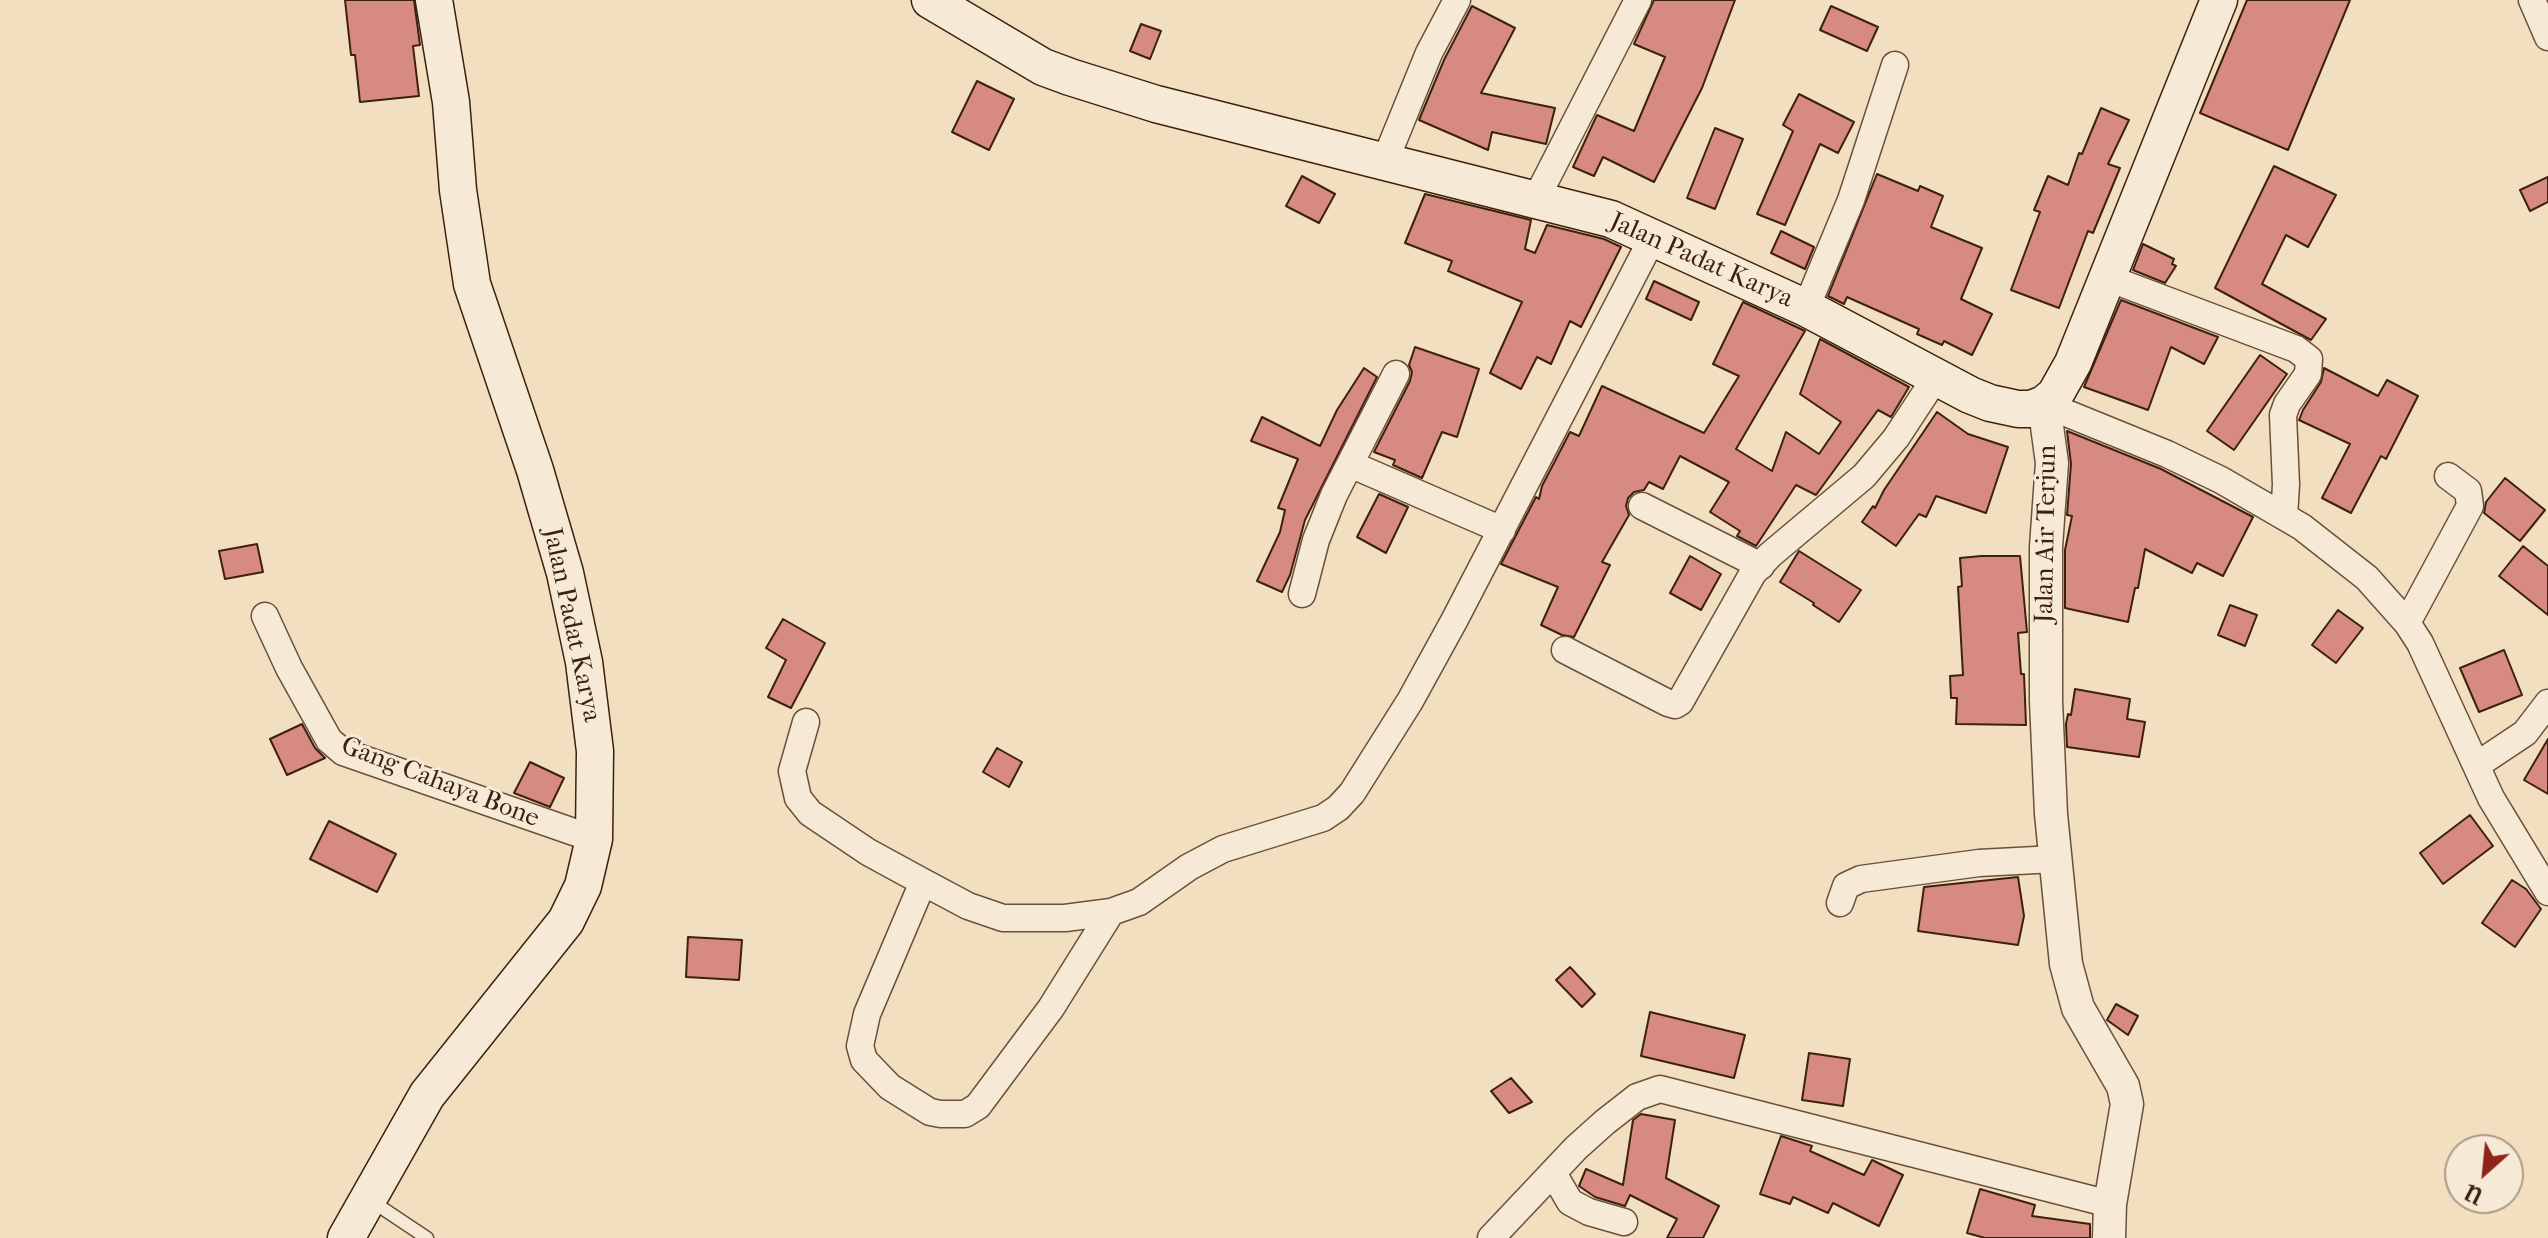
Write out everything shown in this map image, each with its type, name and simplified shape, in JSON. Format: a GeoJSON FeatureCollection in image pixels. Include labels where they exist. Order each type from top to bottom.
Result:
{"type":"FeatureCollection","features":[{"type":"Feature","properties":{"kind":"main road","name":"Jalan Padat Karya"},"geometry":{"type":"LineString","coordinates":[[346,1238],[427,1095],[566,921],[583,886],[594,839],[595,751],[584,662],[565,573],[535,470],[472,284],[458,190],[451,102],[434,0]]}},
{"type":"Feature","properties":{"kind":"main road","name":"Jalan Padat Karya"},"geometry":{"type":"LineString","coordinates":[[930,0],[1057,73],[1156,104],[1611,219],[1806,308],[1970,395],[2005,407],[2031,409],[2044,404]]}},
{"type":"Feature","properties":{"kind":"main road"},"geometry":{"type":"LineString","coordinates":[[2044,404],[2055,395],[2073,363],[2219,0]]}},
{"type":"Feature","properties":{"kind":"street"},"geometry":{"type":"LineString","coordinates":[[1385,161],[1429,53],[1457,0]]}},
{"type":"Feature","properties":{"kind":"street"},"geometry":{"type":"LineString","coordinates":[[1536,199],[1638,0]]}},
{"type":"Feature","properties":{"kind":"street"},"geometry":{"type":"LineString","coordinates":[[2532,0],[2548,37]]}},
{"type":"Feature","properties":{"kind":"street"},"geometry":{"type":"LineString","coordinates":[[1806,308],[1851,200],[1895,65]]}},
{"type":"Feature","properties":{"kind":"street"},"geometry":{"type":"LineString","coordinates":[[806,722],[792,765],[793,783],[802,803],[819,821],[968,906],[1003,918],[1065,918],[1111,912],[1139,902],[1189,867],[1223,849],[1323,818],[1338,808],[1359,782],[1410,701],[1653,237]]}},
{"type":"Feature","properties":{"kind":"street"},"geometry":{"type":"LineString","coordinates":[[2108,278],[2296,349],[2309,359],[2308,374],[2283,415],[2284,516]]}},
{"type":"Feature","properties":{"kind":"street"},"geometry":{"type":"LineString","coordinates":[[1302,594],[1316,540],[1396,374]]}},
{"type":"Feature","properties":{"kind":"street"},"geometry":{"type":"LineString","coordinates":[[1565,650],[1675,705],[1683,699],[1728,616],[1761,566],[1864,476],[1896,438],[1936,377]]}},
{"type":"Feature","properties":{"kind":"street","name":"Jalan Air Terjun"},"geometry":{"type":"LineString","coordinates":[[2044,404],[2197,468],[2284,516],[2367,578],[2407,623],[2420,643],[2491,798],[2548,892]]}},
{"type":"Feature","properties":{"kind":"street","name":"Jalan Air Terjun"},"geometry":{"type":"LineString","coordinates":[[2044,404],[2052,463],[2046,547],[2046,701],[2051,814],[2066,964],[2073,995],[2112,1064],[2126,1096],[2124,1131],[2110,1204],[2109,1238]]}},
{"type":"Feature","properties":{"kind":"street"},"geometry":{"type":"LineString","coordinates":[[1350,464],[1502,530]]}},
{"type":"Feature","properties":{"kind":"street"},"geometry":{"type":"LineString","coordinates":[[2407,623],[2470,506],[2470,493],[2448,476]]}},
{"type":"Feature","properties":{"kind":"street"},"geometry":{"type":"LineString","coordinates":[[1642,506],[1761,566]]}},
{"type":"Feature","properties":{"kind":"street","name":"Gang Cahaya Bone"},"geometry":{"type":"LineString","coordinates":[[265,616],[289,668],[329,740],[343,752],[594,839]]}},
{"type":"Feature","properties":{"kind":"street"},"geometry":{"type":"LineString","coordinates":[[2477,765],[2525,733],[2548,703]]}},
{"type":"Feature","properties":{"kind":"street"},"geometry":{"type":"LineString","coordinates":[[1840,903],[1846,886],[1861,879],[1979,863],[2055,859]]}},
{"type":"Feature","properties":{"kind":"street"},"geometry":{"type":"LineString","coordinates":[[923,882],[867,1014],[860,1046],[864,1060],[890,1087],[930,1112],[941,1114],[965,1114],[978,1106],[1051,1008],[1111,912]]}},
{"type":"Feature","properties":{"kind":"street"},"geometry":{"type":"LineString","coordinates":[[1491,1238],[1576,1148],[1631,1102],[1644,1093],[1660,1089],[2110,1204]]}},
{"type":"Feature","properties":{"kind":"street"},"geometry":{"type":"LineString","coordinates":[[1553,1173],[1566,1198],[1575,1206],[1624,1222]]}},
{"type":"Feature","properties":{"kind":"lane"},"geometry":{"type":"LineString","coordinates":[[368,1198],[427,1238]]}},
{"type":"Feature","properties":{"kind":"building"},"geometry":{"type":"Polygon","coordinates":[[[345,0],[414,0],[420,45],[413,46],[419,96],[360,102],[345,0]]]}},
{"type":"Feature","properties":{"kind":"building"},"geometry":{"type":"Polygon","coordinates":[[[1654,0],[1735,0],[1702,88],[1654,182],[1603,157],[1594,176],[1573,167],[1597,115],[1634,131],[1665,57],[1634,44],[1654,0]]]}},
{"type":"Feature","properties":{"kind":"building"},"geometry":{"type":"Polygon","coordinates":[[[2247,0],[2350,0],[2288,150],[2200,113],[2247,0]]]}},
{"type":"Feature","properties":{"kind":"building"},"geometry":{"type":"Polygon","coordinates":[[[1472,6],[1515,28],[1481,93],[1555,108],[1546,144],[1492,132],[1488,150],[1419,120],[1444,60],[1472,6]]]}},
{"type":"Feature","properties":{"kind":"building"},"geometry":{"type":"Polygon","coordinates":[[[1831,6],[1878,27],[1867,51],[1820,30],[1831,6]]]}},
{"type":"Feature","properties":{"kind":"building"},"geometry":{"type":"Polygon","coordinates":[[[1141,24],[1161,31],[1150,59],[1130,51],[1141,24]]]}},
{"type":"Feature","properties":{"kind":"building"},"geometry":{"type":"Polygon","coordinates":[[[977,81],[1014,99],[989,150],[952,132],[977,81]]]}},
{"type":"Feature","properties":{"kind":"building"},"geometry":{"type":"Polygon","coordinates":[[[1799,94],[1854,122],[1838,153],[1820,144],[1785,225],[1757,214],[1793,131],[1783,125],[1799,94]]]}},
{"type":"Feature","properties":{"kind":"building"},"geometry":{"type":"Polygon","coordinates":[[[2101,108],[2129,120],[2108,164],[2120,168],[2093,233],[2088,231],[2059,308],[2011,290],[2040,212],[2034,210],[2048,176],[2068,185],[2079,153],[2082,154],[2101,108]]]}},
{"type":"Feature","properties":{"kind":"building"},"geometry":{"type":"Polygon","coordinates":[[[1715,128],[1743,139],[1715,209],[1687,198],[1715,128]]]}},
{"type":"Feature","properties":{"kind":"building"},"geometry":{"type":"Polygon","coordinates":[[[2274,166],[2336,195],[2308,247],[2286,235],[2262,284],[2326,319],[2311,340],[2215,288],[2274,166]]]}},
{"type":"Feature","properties":{"kind":"building"},"geometry":{"type":"Polygon","coordinates":[[[1877,174],[1918,191],[1920,186],[1943,196],[1931,227],[1982,248],[1961,299],[1992,314],[1972,355],[1944,341],[1942,345],[1917,334],[1919,329],[1847,297],[1844,304],[1828,296],[1877,174]]]}},
{"type":"Feature","properties":{"kind":"building"},"geometry":{"type":"Polygon","coordinates":[[[1302,176],[1335,194],[1319,223],[1286,206],[1302,176]]]}},
{"type":"Feature","properties":{"kind":"building"},"geometry":{"type":"Polygon","coordinates":[[[2548,177],[2548,202],[2530,211],[2520,190],[2548,177]]]}},
{"type":"Feature","properties":{"kind":"building"},"geometry":{"type":"Polygon","coordinates":[[[1425,194],[1531,220],[1525,249],[1535,253],[1547,225],[1604,239],[1621,247],[1581,327],[1570,321],[1551,364],[1537,357],[1521,389],[1490,373],[1522,302],[1448,271],[1452,261],[1405,243],[1425,194]]]}},
{"type":"Feature","properties":{"kind":"building"},"geometry":{"type":"Polygon","coordinates":[[[1781,231],[1814,247],[1805,269],[1771,253],[1781,231]]]}},
{"type":"Feature","properties":{"kind":"building"},"geometry":{"type":"Polygon","coordinates":[[[2143,244],[2174,259],[2172,264],[2176,266],[2165,283],[2133,270],[2143,244]]]}},
{"type":"Feature","properties":{"kind":"building"},"geometry":{"type":"Polygon","coordinates":[[[1654,281],[1699,302],[1691,320],[1646,299],[1654,281]]]}},
{"type":"Feature","properties":{"kind":"building"},"geometry":{"type":"Polygon","coordinates":[[[2121,300],[2218,337],[2204,364],[2171,347],[2148,410],[2084,387],[2121,300]]]}},
{"type":"Feature","properties":{"kind":"building"},"geometry":{"type":"Polygon","coordinates":[[[1743,302],[1805,331],[1736,449],[1772,471],[1786,432],[1819,454],[1841,422],[1800,394],[1820,339],[1909,387],[1891,417],[1878,410],[1816,495],[1796,485],[1756,546],[1737,536],[1740,531],[1710,512],[1729,482],[1680,456],[1663,489],[1649,482],[1644,490],[1634,492],[1628,498],[1626,506],[1629,515],[1602,562],[1610,565],[1574,637],[1541,625],[1558,587],[1501,564],[1536,497],[1539,499],[1542,486],[1570,432],[1579,436],[1602,386],[1704,433],[1739,376],[1713,364],[1743,302]]]}},
{"type":"Feature","properties":{"kind":"building"},"geometry":{"type":"Polygon","coordinates":[[[1415,347],[1479,369],[1457,437],[1442,432],[1422,478],[1393,465],[1395,460],[1374,452],[1410,381],[1412,372],[1409,365],[1415,347]]]}},
{"type":"Feature","properties":{"kind":"building"},"geometry":{"type":"Polygon","coordinates":[[[2260,355],[2287,374],[2234,450],[2207,431],[2260,355]]]}},
{"type":"Feature","properties":{"kind":"building"},"geometry":{"type":"Polygon","coordinates":[[[1364,368],[1377,377],[1305,520],[1290,575],[1282,592],[1257,581],[1280,532],[1285,510],[1278,508],[1298,459],[1251,441],[1262,417],[1320,446],[1337,410],[1364,368]]]}},
{"type":"Feature","properties":{"kind":"building"},"geometry":{"type":"Polygon","coordinates":[[[2324,368],[2378,396],[2387,380],[2418,396],[2386,459],[2381,456],[2351,513],[2322,498],[2350,444],[2299,420],[2321,382],[2324,368]]]}},
{"type":"Feature","properties":{"kind":"building"},"geometry":{"type":"Polygon","coordinates":[[[1937,412],[1968,434],[2008,447],[1986,513],[1936,496],[1926,517],[1919,514],[1896,546],[1862,522],[1873,506],[1875,508],[1937,412]]]}},
{"type":"Feature","properties":{"kind":"building"},"geometry":{"type":"Polygon","coordinates":[[[2067,431],[2161,469],[2253,517],[2223,576],[2197,563],[2192,573],[2145,549],[2128,622],[2065,608],[2065,550],[2072,516],[2067,515],[2071,464],[2067,431]]]}},
{"type":"Feature","properties":{"kind":"building"},"geometry":{"type":"Polygon","coordinates":[[[2505,478],[2545,510],[2520,541],[2484,513],[2486,502],[2505,478]]]}},
{"type":"Feature","properties":{"kind":"building"},"geometry":{"type":"Polygon","coordinates":[[[1379,494],[1408,507],[1386,553],[1357,537],[1379,494]]]}},
{"type":"Feature","properties":{"kind":"building"},"geometry":{"type":"Polygon","coordinates":[[[257,544],[263,572],[225,579],[219,551],[257,544]]]}},
{"type":"Feature","properties":{"kind":"building"},"geometry":{"type":"Polygon","coordinates":[[[2523,546],[2548,566],[2548,615],[2499,576],[2523,546]]]}},
{"type":"Feature","properties":{"kind":"building"},"geometry":{"type":"Polygon","coordinates":[[[1799,551],[1861,590],[1839,622],[1780,582],[1799,551]]]}},
{"type":"Feature","properties":{"kind":"building"},"geometry":{"type":"Polygon","coordinates":[[[1690,556],[1721,574],[1701,610],[1670,593],[1690,556]]]}},
{"type":"Feature","properties":{"kind":"building"},"geometry":{"type":"Polygon","coordinates":[[[2020,556],[2027,632],[2018,633],[2021,674],[2024,674],[2026,725],[1956,724],[1957,698],[1951,698],[1950,676],[1963,675],[1958,587],[1962,586],[1960,558],[2020,556]]]}},
{"type":"Feature","properties":{"kind":"building"},"geometry":{"type":"Polygon","coordinates":[[[2230,605],[2257,615],[2245,646],[2218,635],[2230,605]]]}},
{"type":"Feature","properties":{"kind":"building"},"geometry":{"type":"Polygon","coordinates":[[[2338,610],[2363,628],[2336,663],[2312,645],[2338,610]]]}},
{"type":"Feature","properties":{"kind":"building"},"geometry":{"type":"Polygon","coordinates":[[[783,619],[825,643],[791,708],[768,697],[786,660],[766,648],[783,619]]]}},
{"type":"Feature","properties":{"kind":"building"},"geometry":{"type":"Polygon","coordinates":[[[2504,650],[2522,695],[2479,712],[2460,668],[2504,650]]]}},
{"type":"Feature","properties":{"kind":"building"},"geometry":{"type":"Polygon","coordinates":[[[2075,689],[2130,699],[2127,719],[2145,722],[2139,757],[2067,747],[2066,724],[2068,714],[2071,715],[2075,689]]]}},
{"type":"Feature","properties":{"kind":"building"},"geometry":{"type":"Polygon","coordinates":[[[302,724],[315,748],[325,758],[287,775],[270,739],[302,724]]]}},
{"type":"Feature","properties":{"kind":"building"},"geometry":{"type":"Polygon","coordinates":[[[2548,739],[2548,794],[2524,780],[2548,739]]]}},
{"type":"Feature","properties":{"kind":"building"},"geometry":{"type":"Polygon","coordinates":[[[997,748],[1022,762],[1009,787],[983,772],[997,748]]]}},
{"type":"Feature","properties":{"kind":"building"},"geometry":{"type":"Polygon","coordinates":[[[530,762],[564,778],[550,807],[514,793],[530,762]]]}},
{"type":"Feature","properties":{"kind":"building"},"geometry":{"type":"Polygon","coordinates":[[[2470,815],[2493,846],[2443,884],[2420,853],[2470,815]]]}},
{"type":"Feature","properties":{"kind":"building"},"geometry":{"type":"Polygon","coordinates":[[[329,821],[396,854],[377,892],[310,859],[329,821]]]}},
{"type":"Feature","properties":{"kind":"building"},"geometry":{"type":"Polygon","coordinates":[[[2018,877],[2024,916],[2018,945],[1918,931],[1924,887],[2018,877]]]}},
{"type":"Feature","properties":{"kind":"building"},"geometry":{"type":"Polygon","coordinates":[[[2512,880],[2526,889],[2541,909],[2515,947],[2482,923],[2512,880]]]}},
{"type":"Feature","properties":{"kind":"building"},"geometry":{"type":"Polygon","coordinates":[[[688,937],[742,940],[739,980],[686,977],[688,937]]]}},
{"type":"Feature","properties":{"kind":"building"},"geometry":{"type":"Polygon","coordinates":[[[1570,967],[1595,994],[1582,1007],[1556,980],[1570,967]]]}},
{"type":"Feature","properties":{"kind":"building"},"geometry":{"type":"Polygon","coordinates":[[[2116,1004],[2138,1016],[2128,1035],[2107,1020],[2116,1004]]]}},
{"type":"Feature","properties":{"kind":"building"},"geometry":{"type":"Polygon","coordinates":[[[1650,1012],[1745,1035],[1734,1078],[1641,1056],[1650,1012]]]}},
{"type":"Feature","properties":{"kind":"building"},"geometry":{"type":"Polygon","coordinates":[[[1809,1053],[1850,1059],[1843,1106],[1802,1100],[1809,1053]]]}},
{"type":"Feature","properties":{"kind":"building"},"geometry":{"type":"Polygon","coordinates":[[[1511,1078],[1532,1102],[1509,1113],[1491,1091],[1511,1078]]]}},
{"type":"Feature","properties":{"kind":"building"},"geometry":{"type":"Polygon","coordinates":[[[1641,1114],[1675,1120],[1666,1178],[1719,1206],[1703,1238],[1667,1238],[1677,1219],[1630,1195],[1625,1206],[1595,1197],[1579,1186],[1586,1169],[1623,1185],[1633,1120],[1641,1114]]]}},
{"type":"Feature","properties":{"kind":"building"},"geometry":{"type":"Polygon","coordinates":[[[1781,1136],[1812,1146],[1810,1151],[1864,1175],[1872,1160],[1903,1175],[1879,1226],[1833,1203],[1828,1213],[1793,1197],[1790,1204],[1760,1194],[1781,1136]]]}},
{"type":"Feature","properties":{"kind":"building"},"geometry":{"type":"Polygon","coordinates":[[[1980,1189],[2035,1205],[2032,1216],[2090,1224],[2090,1238],[1985,1238],[1967,1233],[1980,1189]]]}}]}
